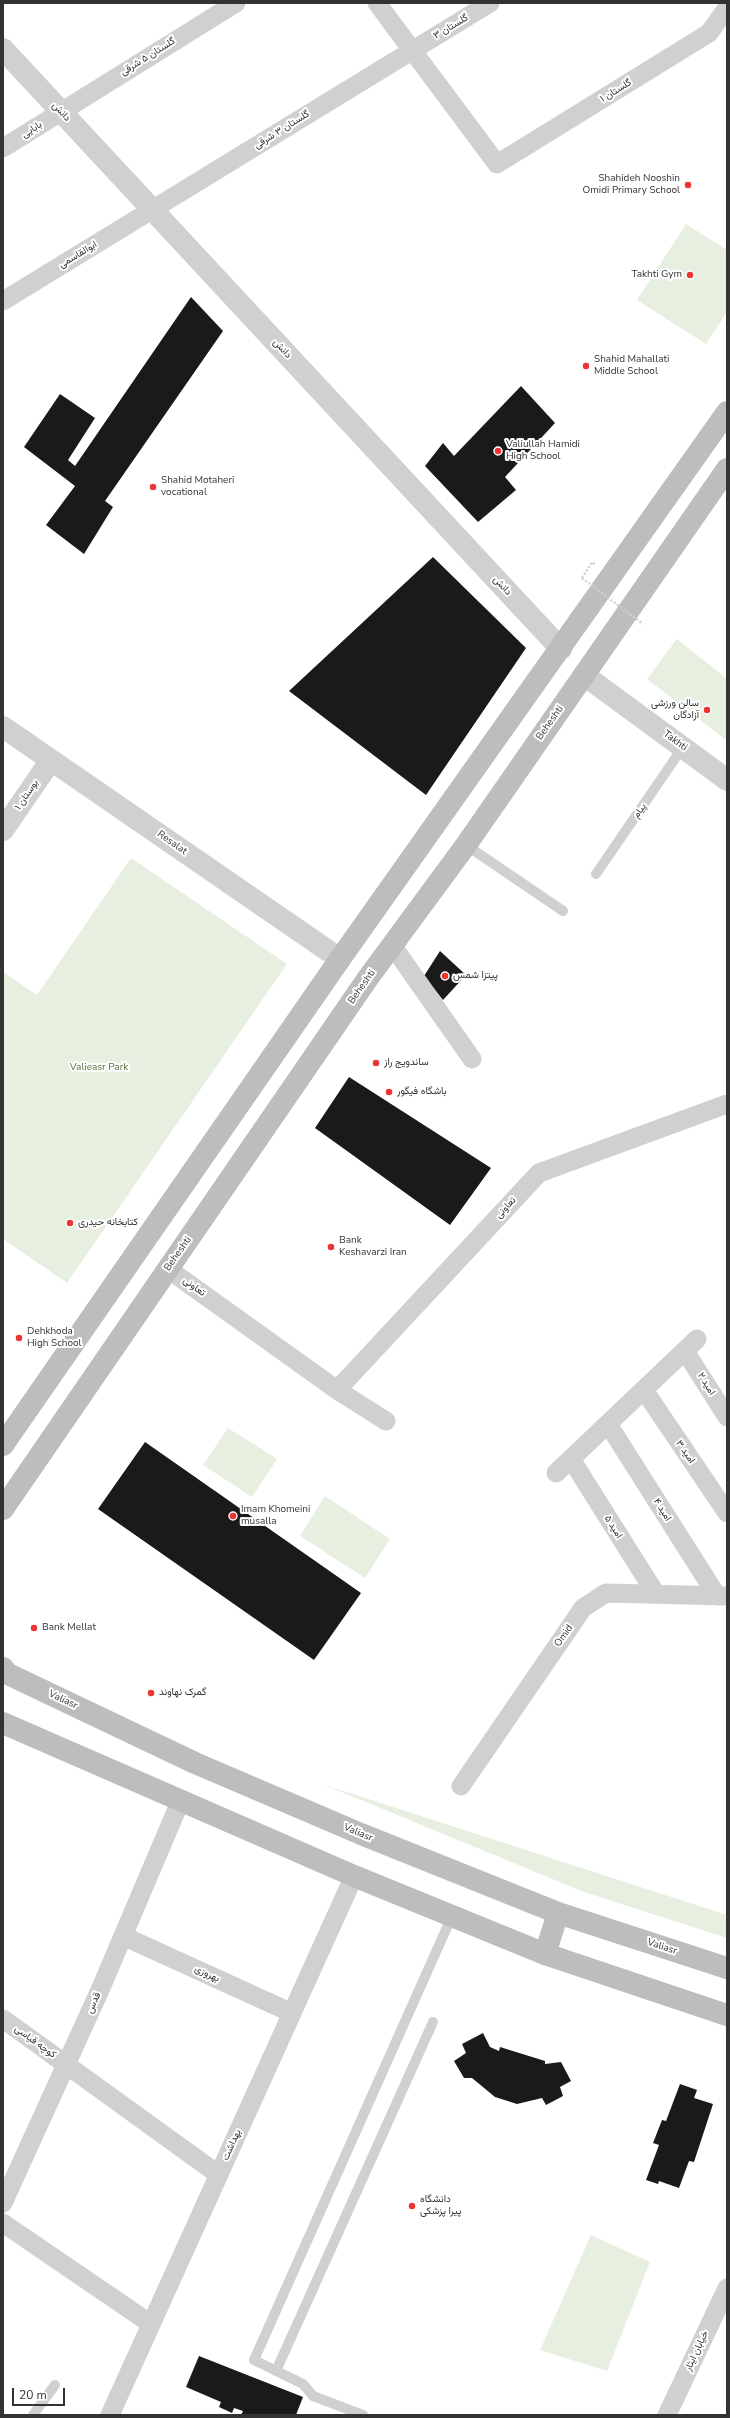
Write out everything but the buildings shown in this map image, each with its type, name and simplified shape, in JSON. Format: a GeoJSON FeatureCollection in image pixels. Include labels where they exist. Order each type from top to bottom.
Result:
{"type":"FeatureCollection","features":[{"type":"Feature","properties":{"kind":"main road"},"geometry":{"type":"LineString","coordinates":[[3,1445],[340,959],[561,649],[727,412]]}},
{"type":"Feature","properties":{"kind":"main road","name":"Beheshti"},"geometry":{"type":"LineString","coordinates":[[3,1509],[368,978],[466,845],[584,675],[725,477]]}},
{"type":"Feature","properties":{"kind":"main road"},"geometry":{"type":"LineString","coordinates":[[561,649],[584,675]]}},
{"type":"Feature","properties":{"kind":"main road"},"geometry":{"type":"LineString","coordinates":[[340,959],[368,978]]}},
{"type":"Feature","properties":{"kind":"main road","name":"Valiasr"},"geometry":{"type":"LineString","coordinates":[[3,1668],[8,1674],[196,1763],[361,1834],[558,1913],[727,1968]]}},
{"type":"Feature","properties":{"kind":"main road"},"geometry":{"type":"LineString","coordinates":[[3,1723],[180,1802],[354,1876],[545,1954],[727,2015]]}},
{"type":"Feature","properties":{"kind":"main road"},"geometry":{"type":"LineString","coordinates":[[545,1954],[558,1913]]}},
{"type":"Feature","properties":{"kind":"street","name":"گلستان ۵ شرقی"},"geometry":{"type":"LineString","coordinates":[[61,111],[236,3]]}},
{"type":"Feature","properties":{"kind":"street"},"geometry":{"type":"LineString","coordinates":[[377,3],[412,50]]}},
{"type":"Feature","properties":{"kind":"street","name":"گلستان ۳"},"geometry":{"type":"LineString","coordinates":[[412,50],[490,3]]}},
{"type":"Feature","properties":{"kind":"street","name":"گلستان ۱"},"geometry":{"type":"LineString","coordinates":[[412,50],[497,164],[709,33],[727,8]]}},
{"type":"Feature","properties":{"kind":"street","name":"دانش"},"geometry":{"type":"LineString","coordinates":[[3,49],[561,649]]}},
{"type":"Feature","properties":{"kind":"street","name":"گلستان ۳ شرقی"},"geometry":{"type":"LineString","coordinates":[[153,210],[412,50]]}},
{"type":"Feature","properties":{"kind":"street","name":"بابایی"},"geometry":{"type":"LineString","coordinates":[[3,148],[61,111]]}},
{"type":"Feature","properties":{"kind":"street","name":"ابوالقاسمی"},"geometry":{"type":"LineString","coordinates":[[3,301],[153,210]]}},
{"type":"Feature","properties":{"kind":"street","name":"Takhti"},"geometry":{"type":"LineString","coordinates":[[584,675],[727,780]]}},
{"type":"Feature","properties":{"kind":"street","name":"Resalat"},"geometry":{"type":"LineString","coordinates":[[3,727],[340,959]]}},
{"type":"Feature","properties":{"kind":"street","name":"بوستان ۱"},"geometry":{"type":"LineString","coordinates":[[3,830],[51,760]]}},
{"type":"Feature","properties":{"kind":"street"},"geometry":{"type":"LineString","coordinates":[[392,945],[472,1059]]}},
{"type":"Feature","properties":{"kind":"street","name":"تعاونی"},"geometry":{"type":"LineString","coordinates":[[337,1390],[539,1173],[725,1109]]}},
{"type":"Feature","properties":{"kind":"street","name":"تعاونی"},"geometry":{"type":"LineString","coordinates":[[168,1269],[337,1390],[386,1421]]}},
{"type":"Feature","properties":{"kind":"street","name":"امید ۲"},"geometry":{"type":"LineString","coordinates":[[644,1390],[691,1345],[727,1417]]}},
{"type":"Feature","properties":{"kind":"street"},"geometry":{"type":"LineString","coordinates":[[556,1473],[644,1390]]}},
{"type":"Feature","properties":{"kind":"street","name":"امید ۳"},"geometry":{"type":"LineString","coordinates":[[644,1390],[727,1513]]}},
{"type":"Feature","properties":{"kind":"street","name":"امید ۴"},"geometry":{"type":"LineString","coordinates":[[608,1424],[722,1596]]}},
{"type":"Feature","properties":{"kind":"street","name":"امید ۵"},"geometry":{"type":"LineString","coordinates":[[570,1459],[656,1594]]}},
{"type":"Feature","properties":{"kind":"street","name":"Omid"},"geometry":{"type":"LineString","coordinates":[[461,1786],[583,1608],[606,1592],[722,1596]]}},
{"type":"Feature","properties":{"kind":"street","name":"قدس"},"geometry":{"type":"LineString","coordinates":[[3,2203],[67,2065],[180,1802]]}},
{"type":"Feature","properties":{"kind":"street","name":"بهداشت"},"geometry":{"type":"LineString","coordinates":[[110,2415],[354,1876]]}},
{"type":"Feature","properties":{"kind":"street","name":"بهروزی"},"geometry":{"type":"LineString","coordinates":[[123,1936],[292,2012]]}},
{"type":"Feature","properties":{"kind":"street","name":"کوچه قیاسی"},"geometry":{"type":"LineString","coordinates":[[3,2019],[219,2174]]}},
{"type":"Feature","properties":{"kind":"street"},"geometry":{"type":"LineString","coordinates":[[3,2224],[151,2324]]}},
{"type":"Feature","properties":{"kind":"street","name":"خیابان ایثار"},"geometry":{"type":"LineString","coordinates":[[667,2415],[727,2288]]}},
{"type":"Feature","properties":{"kind":"lane","name":"پیام"},"geometry":{"type":"LineString","coordinates":[[596,874],[683,748]]}},
{"type":"Feature","properties":{"kind":"lane"},"geometry":{"type":"LineString","coordinates":[[466,845],[563,911]]}},
{"type":"Feature","properties":{"kind":"lane"},"geometry":{"type":"LineString","coordinates":[[363,2415],[313,2396],[303,2384],[254,2360],[452,1916]]}},
{"type":"Feature","properties":{"kind":"lane"},"geometry":{"type":"LineString","coordinates":[[276,2371],[433,2022]]}},
{"type":"Feature","properties":{"kind":"lane"},"geometry":{"type":"LineString","coordinates":[[33,2415],[55,2385]]}},
{"type":"Feature","properties":{"kind":"path"},"geometry":{"type":"LineString","coordinates":[[582,578],[643,624]]}},
{"type":"Feature","properties":{"kind":"green space","name":"Takhti Gym"},"geometry":{"type":"Polygon","coordinates":[[[686,224],[727,250],[727,312],[706,344],[637,300],[686,224]]]}},
{"type":"Feature","properties":{"kind":"green space","name":"سالن ورزشی آزادگان"},"geometry":{"type":"Polygon","coordinates":[[[677,639],[727,679],[727,741],[647,679],[677,639]]]}},
{"type":"Feature","properties":{"kind":"green space","name":"Valieasr Park"},"geometry":{"type":"Polygon","coordinates":[[[131,858],[287,964],[67,1283],[3,1239],[3,972],[37,995],[131,858]]]}},
{"type":"Feature","properties":{"kind":"green space"},"geometry":{"type":"Polygon","coordinates":[[[228,1428],[277,1459],[252,1497],[203,1465],[228,1428]]]}},
{"type":"Feature","properties":{"kind":"green space"},"geometry":{"type":"Polygon","coordinates":[[[325,1496],[390,1539],[365,1578],[300,1536],[325,1496]]]}},
{"type":"Feature","properties":{"kind":"green space"},"geometry":{"type":"Polygon","coordinates":[[[322,1784],[727,1915],[727,1938],[584,1892],[322,1784]]]}},
{"type":"Feature","properties":{"kind":"green space"},"geometry":{"type":"Polygon","coordinates":[[[591,2235],[650,2262],[607,2371],[540,2350],[591,2235]]]}},
{"type":"Feature","properties":{"kind":"place","name":"Shahideh Nooshin Omidi Primary School"},"geometry":{"type":"Point","coordinates":[688,185]}},
{"type":"Feature","properties":{"kind":"place","name":"Takhti Gym"},"geometry":{"type":"Point","coordinates":[690,275]}},
{"type":"Feature","properties":{"kind":"place","name":"Shahid Mahallati Middle School"},"geometry":{"type":"Point","coordinates":[586,366]}},
{"type":"Feature","properties":{"kind":"place","name":"Valiullah Hamidi High School"},"geometry":{"type":"Point","coordinates":[498,451]}},
{"type":"Feature","properties":{"kind":"place","name":"Shahid Motaheri vocational"},"geometry":{"type":"Point","coordinates":[153,487]}},
{"type":"Feature","properties":{"kind":"place","name":"سالن ورزشی آزادگان"},"geometry":{"type":"Point","coordinates":[707,710]}},
{"type":"Feature","properties":{"kind":"place","name":"پیتزا شمس"},"geometry":{"type":"Point","coordinates":[445,976]}},
{"type":"Feature","properties":{"kind":"place","name":"ساندویج راز"},"geometry":{"type":"Point","coordinates":[376,1063]}},
{"type":"Feature","properties":{"kind":"place","name":"باشگاه فیگور"},"geometry":{"type":"Point","coordinates":[389,1092]}},
{"type":"Feature","properties":{"kind":"place","name":"کتابخانه حیدری"},"geometry":{"type":"Point","coordinates":[70,1223]}},
{"type":"Feature","properties":{"kind":"place","name":"Bank Keshavarzi Iran"},"geometry":{"type":"Point","coordinates":[331,1247]}},
{"type":"Feature","properties":{"kind":"place","name":"Dehkhoda High School"},"geometry":{"type":"Point","coordinates":[19,1338]}},
{"type":"Feature","properties":{"kind":"place","name":"Imam Khomeini musalla"},"geometry":{"type":"Point","coordinates":[233,1516]}},
{"type":"Feature","properties":{"kind":"place","name":"Bank Mellat"},"geometry":{"type":"Point","coordinates":[34,1628]}},
{"type":"Feature","properties":{"kind":"place","name":"گمرک نهاوند"},"geometry":{"type":"Point","coordinates":[151,1693]}},
{"type":"Feature","properties":{"kind":"place","name":"دانشگاه پیرا پزشکی"},"geometry":{"type":"Point","coordinates":[412,2206]}}]}
